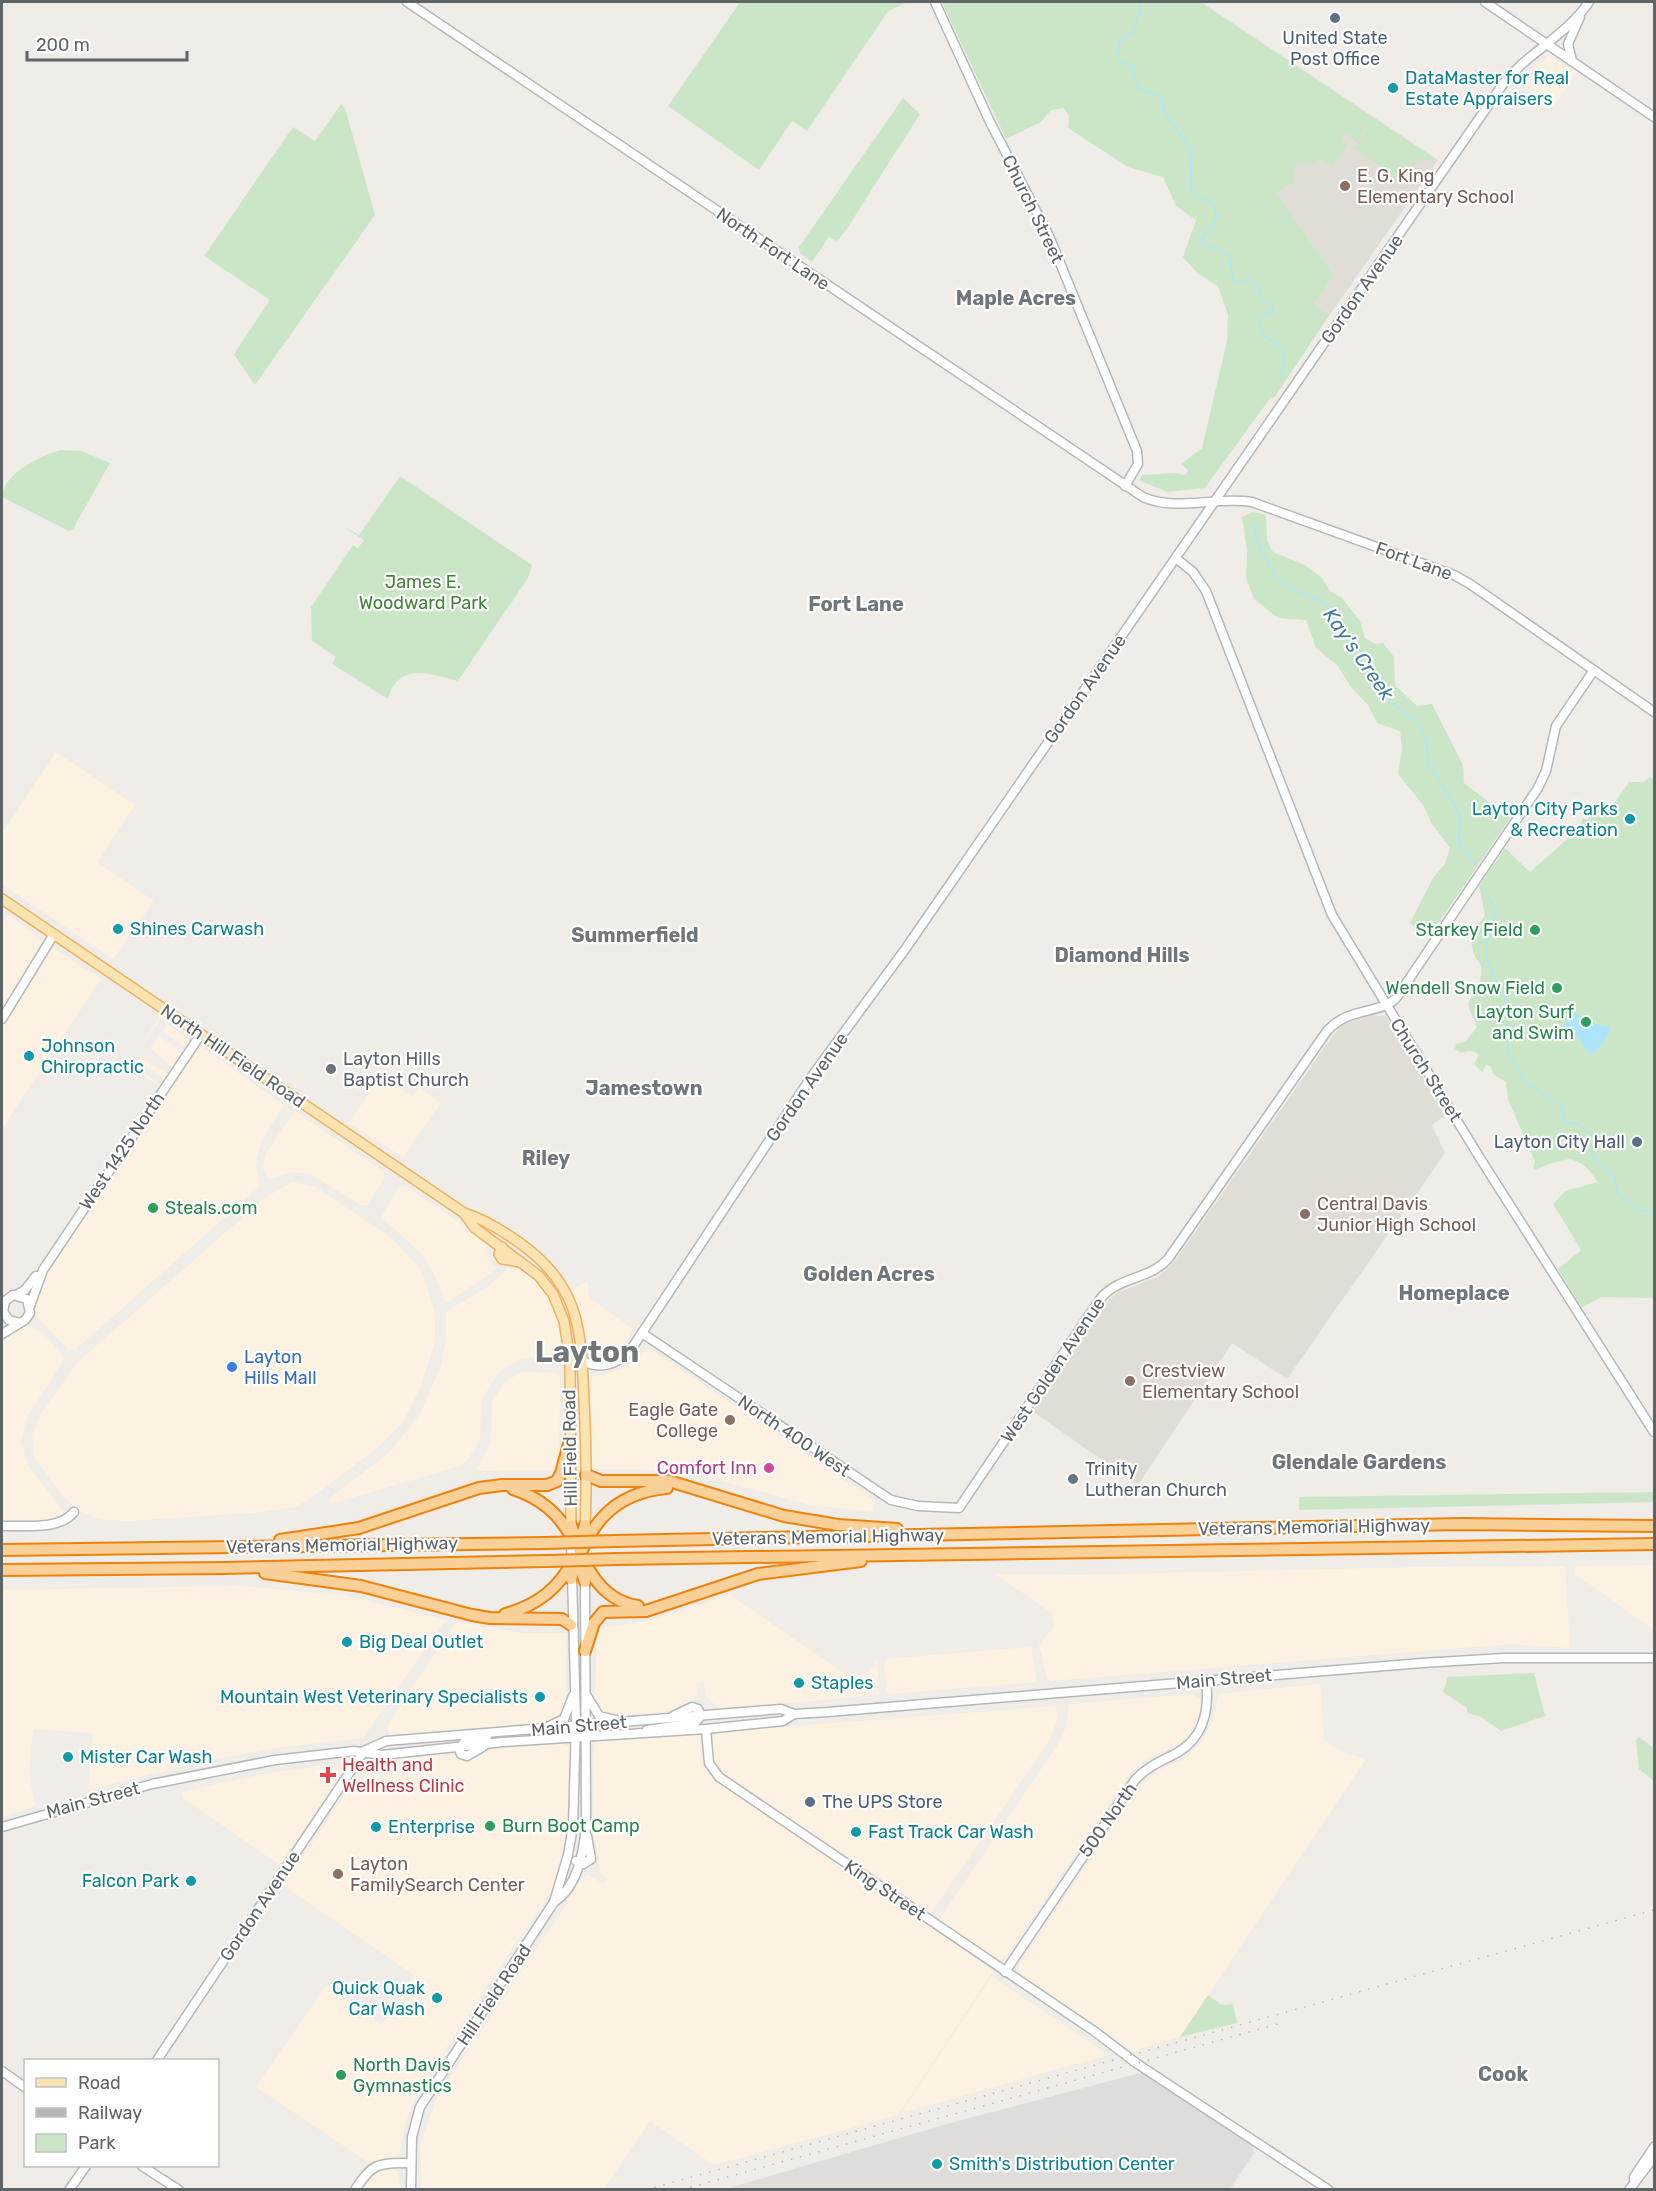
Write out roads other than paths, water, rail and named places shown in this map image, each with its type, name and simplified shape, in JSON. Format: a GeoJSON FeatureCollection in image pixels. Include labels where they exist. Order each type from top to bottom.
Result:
{"type":"FeatureCollection","features":[{"type":"Feature","properties":{"kind":"highway"},"geometry":{"type":"LineString","coordinates":[[217,1546],[330,1534],[359,1528],[479,1488],[502,1485],[547,1485],[557,1481],[570,1440]]}},
{"type":"Feature","properties":{"kind":"highway"},"geometry":{"type":"LineString","coordinates":[[586,1475],[601,1481],[669,1482],[808,1521],[949,1534]]}},
{"type":"Feature","properties":{"kind":"highway"},"geometry":{"type":"LineString","coordinates":[[502,1485],[531,1494],[543,1502],[571,1530],[585,1582]]}},
{"type":"Feature","properties":{"kind":"highway"},"geometry":{"type":"LineString","coordinates":[[490,1618],[518,1611],[541,1598],[557,1584],[607,1513],[627,1498],[648,1490],[688,1488]]}},
{"type":"Feature","properties":{"kind":"highway","name":"Veterans Memorial Highway"},"geometry":{"type":"LineString","coordinates":[[2,1550],[545,1543],[1461,1524],[1654,1526]]}},
{"type":"Feature","properties":{"kind":"highway"},"geometry":{"type":"LineString","coordinates":[[571,1579],[585,1525]]}},
{"type":"Feature","properties":{"kind":"highway","name":"Veterans Memorial Highway"},"geometry":{"type":"LineString","coordinates":[[2,1570],[1654,1544]]}},
{"type":"Feature","properties":{"kind":"highway"},"geometry":{"type":"LineString","coordinates":[[579,1554],[602,1587],[618,1600],[646,1607],[671,1604]]}},
{"type":"Feature","properties":{"kind":"highway"},"geometry":{"type":"LineString","coordinates":[[585,1651],[594,1623],[603,1612],[646,1611],[758,1574],[906,1555]]}},
{"type":"Feature","properties":{"kind":"highway"},"geometry":{"type":"LineString","coordinates":[[225,1568],[342,1582],[490,1618],[562,1619],[572,1625]]}},
{"type":"Feature","properties":{"kind":"main road","name":"North Fort Lane"},"geometry":{"type":"LineString","coordinates":[[407,2],[1141,496]]}},
{"type":"Feature","properties":{"kind":"main road","name":"Church Street"},"geometry":{"type":"LineString","coordinates":[[934,2],[990,122],[1049,236],[1137,451],[1138,464],[1125,486]]}},
{"type":"Feature","properties":{"kind":"main road"},"geometry":{"type":"LineString","coordinates":[[1485,2],[1654,117]]}},
{"type":"Feature","properties":{"kind":"main road","name":"Gordon Avenue"},"geometry":{"type":"LineString","coordinates":[[583,1360],[599,1365],[619,1360],[628,1352],[821,1064],[872,997],[1177,559],[1503,84],[1574,23],[1589,2]]}},
{"type":"Feature","properties":{"kind":"main road"},"geometry":{"type":"LineString","coordinates":[[1573,61],[1568,44],[1578,27],[1581,14]]}},
{"type":"Feature","properties":{"kind":"main road","name":"Fort Lane"},"geometry":{"type":"LineString","coordinates":[[1141,496],[1154,501],[1171,503],[1217,500],[1256,503],[1454,575],[1654,712]]}},
{"type":"Feature","properties":{"kind":"main road","name":"Church Street"},"geometry":{"type":"LineString","coordinates":[[1177,559],[1193,572],[1206,591],[1328,905],[1385,1005],[1654,1432]]}},
{"type":"Feature","properties":{"kind":"main road"},"geometry":{"type":"LineString","coordinates":[[1385,1005],[1397,997],[1538,788],[1546,771],[1556,726],[1594,670]]}},
{"type":"Feature","properties":{"kind":"main road","name":"North Hill Field Road"},"geometry":{"type":"LineString","coordinates":[[2,899],[464,1213]]}},
{"type":"Feature","properties":{"kind":"main road"},"geometry":{"type":"LineString","coordinates":[[2,1018],[54,934]]}},
{"type":"Feature","properties":{"kind":"main road","name":"West Golden Avenue"},"geometry":{"type":"LineString","coordinates":[[959,1508],[1098,1302],[1118,1283],[1151,1273],[1166,1262],[1330,1028],[1350,1014],[1385,1005]]}},
{"type":"Feature","properties":{"kind":"main road","name":"West 1425 North"},"geometry":{"type":"LineString","coordinates":[[15,1295],[24,1290],[43,1270],[201,1034]]}},
{"type":"Feature","properties":{"kind":"main road","name":"Hill Field Road"},"geometry":{"type":"LineString","coordinates":[[464,1213],[475,1228],[527,1265],[544,1281],[557,1303],[568,1336],[570,1368],[571,1530]]}},
{"type":"Feature","properties":{"kind":"main road","name":"Hill Field Road"},"geometry":{"type":"LineString","coordinates":[[464,1213],[482,1218],[537,1256],[557,1278],[570,1300],[579,1326],[583,1360],[585,1525]]}},
{"type":"Feature","properties":{"kind":"main road"},"geometry":{"type":"LineString","coordinates":[[502,1247],[512,1245],[532,1260],[570,1300]]}},
{"type":"Feature","properties":{"kind":"main road","name":"West 1425 North"},"geometry":{"type":"LineString","coordinates":[[30,1306],[43,1270]]}},
{"type":"Feature","properties":{"kind":"main road"},"geometry":{"type":"LineString","coordinates":[[2,1294],[25,1298],[30,1306],[29,1316],[2,1334]]}},
{"type":"Feature","properties":{"kind":"main road"},"geometry":{"type":"LineString","coordinates":[[2,1324],[2,1308],[6,1300],[15,1295]]}},
{"type":"Feature","properties":{"kind":"main road"},"geometry":{"type":"LineString","coordinates":[[557,1303],[568,1313],[576,1353],[583,1360]]}},
{"type":"Feature","properties":{"kind":"main road"},"geometry":{"type":"LineString","coordinates":[[2,1308],[8,1320],[20,1323]]}},
{"type":"Feature","properties":{"kind":"main road","name":"North 400 West"},"geometry":{"type":"LineString","coordinates":[[642,1333],[891,1500],[918,1506],[959,1508]]}},
{"type":"Feature","properties":{"kind":"main road"},"geometry":{"type":"LineString","coordinates":[[570,1368],[579,1380],[580,1410],[585,1433]]}},
{"type":"Feature","properties":{"kind":"main road"},"geometry":{"type":"LineString","coordinates":[[2,1526],[62,1522],[74,1512]]}},
{"type":"Feature","properties":{"kind":"main road","name":"Hill Field Road"},"geometry":{"type":"LineString","coordinates":[[571,1579],[576,1686],[581,1727]]}},
{"type":"Feature","properties":{"kind":"main road","name":"Hill Field Road"},"geometry":{"type":"LineString","coordinates":[[554,1902],[565,1895],[579,1863],[586,1863],[591,1857],[586,1827],[581,1738],[585,1690],[585,1582]]}},
{"type":"Feature","properties":{"kind":"main road","name":"Main Street"},"geometry":{"type":"LineString","coordinates":[[364,1751],[386,1741],[781,1709],[794,1714],[1504,1658],[1654,1658]]}},
{"type":"Feature","properties":{"kind":"main road","name":"500 North"},"geometry":{"type":"LineString","coordinates":[[1005,1972],[1135,1780],[1149,1767],[1181,1751],[1197,1737],[1206,1715],[1206,1680]]}},
{"type":"Feature","properties":{"kind":"main road"},"geometry":{"type":"LineString","coordinates":[[537,1730],[564,1719],[576,1686]]}},
{"type":"Feature","properties":{"kind":"main road"},"geometry":{"type":"LineString","coordinates":[[585,1690],[593,1709],[600,1716],[636,1721]]}},
{"type":"Feature","properties":{"kind":"main road","name":"Main Street"},"geometry":{"type":"LineString","coordinates":[[2,1827],[101,1797],[190,1776],[275,1760],[364,1751],[382,1755],[459,1749],[490,1743],[706,1729],[783,1721],[794,1714]]}},
{"type":"Feature","properties":{"kind":"main road"},"geometry":{"type":"LineString","coordinates":[[635,1734],[656,1727],[696,1723],[701,1716]]}},
{"type":"Feature","properties":{"kind":"main road","name":"King Street"},"geometry":{"type":"LineString","coordinates":[[706,1729],[709,1763],[719,1777],[1094,2031],[1125,2056],[1173,2085],[1329,2190]]}},
{"type":"Feature","properties":{"kind":"main road"},"geometry":{"type":"LineString","coordinates":[[459,1749],[464,1742],[489,1739],[504,1732]]}},
{"type":"Feature","properties":{"kind":"main road","name":"Hill Field Road"},"geometry":{"type":"LineString","coordinates":[[411,2190],[409,2163],[415,2119],[420,2107],[554,1902],[568,1855],[581,1738]]}},
{"type":"Feature","properties":{"kind":"main road","name":"Gordon Avenue"},"geometry":{"type":"LineString","coordinates":[[158,2059],[364,1751]]}},
{"type":"Feature","properties":{"kind":"main road"},"geometry":{"type":"LineString","coordinates":[[573,1822],[576,1844],[574,1856],[579,1863]]}},
{"type":"Feature","properties":{"kind":"main road"},"geometry":{"type":"LineString","coordinates":[[2,2071],[24,2087]]}},
{"type":"Feature","properties":{"kind":"main road"},"geometry":{"type":"LineString","coordinates":[[1632,2184],[1654,2146]]}},
{"type":"Feature","properties":{"kind":"main road"},"geometry":{"type":"LineString","coordinates":[[1651,2169],[1654,2152]]}},
{"type":"Feature","properties":{"kind":"main road"},"geometry":{"type":"LineString","coordinates":[[1632,2184],[1651,2169],[1654,2157]]}},
{"type":"Feature","properties":{"kind":"main road"},"geometry":{"type":"LineString","coordinates":[[355,2190],[374,2166],[383,2163],[409,2163]]}},
{"type":"Feature","properties":{"kind":"main road"},"geometry":{"type":"LineString","coordinates":[[69,2190],[85,2167]]}},
{"type":"Feature","properties":{"kind":"main road"},"geometry":{"type":"LineString","coordinates":[[144,2167],[179,2190]]}},
{"type":"Feature","properties":{"kind":"water"},"geometry":{"type":"Polygon","coordinates":[[[1574,1012],[1588,1022],[1610,1027],[1603,1043],[1590,1055],[1577,1036],[1563,1026],[1574,1012]]]}},
{"type":"Feature","properties":{"kind":"waterway","name":"Kay's Creek"},"geometry":{"type":"LineString","coordinates":[[1142,2],[1133,33],[1120,39],[1117,55],[1121,62],[1135,67],[1133,74],[1137,87],[1159,96],[1163,110],[1190,148],[1191,188],[1196,196],[1211,201],[1216,212],[1213,224],[1202,237],[1203,243],[1229,255],[1234,282],[1251,282],[1257,286],[1261,299],[1273,308],[1272,313],[1260,318],[1259,324],[1267,338],[1286,350],[1281,377]]}},
{"type":"Feature","properties":{"kind":"waterway","name":"Kay's Creek"},"geometry":{"type":"LineString","coordinates":[[1254,524],[1256,539],[1275,577],[1292,589],[1321,600],[1338,618],[1352,651],[1376,676],[1384,697],[1419,724],[1426,740],[1428,763],[1461,816],[1458,843],[1475,863]]}},
{"type":"Feature","properties":{"kind":"waterway","name":"Kay's Creek"},"geometry":{"type":"LineString","coordinates":[[1485,888],[1494,908],[1495,925],[1486,944],[1486,956],[1507,1006],[1508,1050],[1523,1080],[1562,1107],[1564,1123],[1577,1123],[1594,1138],[1597,1145],[1592,1157],[1614,1176],[1617,1193],[1640,1210],[1654,1213]]}},
{"type":"Feature","properties":{"kind":"railway"},"geometry":{"type":"LineString","coordinates":[[645,2190],[1654,1910]]}},
{"type":"Feature","properties":{"kind":"railway"},"geometry":{"type":"LineString","coordinates":[[681,2190],[1285,2022]]}},
{"type":"Feature","properties":{"kind":"place","name":"United State Post Office"},"geometry":{"type":"Point","coordinates":[1335,18]}},
{"type":"Feature","properties":{"kind":"place","name":"DataMaster for Real Estate Appraisers"},"geometry":{"type":"Point","coordinates":[1393,88]}},
{"type":"Feature","properties":{"kind":"place","name":"E. G. King Elementary School"},"geometry":{"type":"Point","coordinates":[1345,186]}},
{"type":"Feature","properties":{"kind":"place","name":"Layton City Parks & Recreation"},"geometry":{"type":"Point","coordinates":[1630,819]}},
{"type":"Feature","properties":{"kind":"place","name":"Shines Carwash"},"geometry":{"type":"Point","coordinates":[118,929]}},
{"type":"Feature","properties":{"kind":"place","name":"Starkey Field"},"geometry":{"type":"Point","coordinates":[1535,930]}},
{"type":"Feature","properties":{"kind":"place","name":"Wendell Snow Field"},"geometry":{"type":"Point","coordinates":[1557,988]}},
{"type":"Feature","properties":{"kind":"place","name":"Layton Surf and Swim"},"geometry":{"type":"Point","coordinates":[1586,1022]}},
{"type":"Feature","properties":{"kind":"place","name":"Johnson Chiropractic"},"geometry":{"type":"Point","coordinates":[29,1056]}},
{"type":"Feature","properties":{"kind":"place","name":"Layton Hills Baptist Church"},"geometry":{"type":"Point","coordinates":[331,1069]}},
{"type":"Feature","properties":{"kind":"place","name":"Layton City Hall"},"geometry":{"type":"Point","coordinates":[1637,1142]}},
{"type":"Feature","properties":{"kind":"place","name":"Steals.com"},"geometry":{"type":"Point","coordinates":[153,1208]}},
{"type":"Feature","properties":{"kind":"place","name":"Central Davis Junior High School"},"geometry":{"type":"Point","coordinates":[1305,1214]}},
{"type":"Feature","properties":{"kind":"place","name":"Layton Hills Mall"},"geometry":{"type":"Point","coordinates":[232,1367]}},
{"type":"Feature","properties":{"kind":"place","name":"Crestview Elementary School"},"geometry":{"type":"Point","coordinates":[1130,1381]}},
{"type":"Feature","properties":{"kind":"place","name":"Eagle Gate College"},"geometry":{"type":"Point","coordinates":[730,1420]}},
{"type":"Feature","properties":{"kind":"place","name":"Comfort Inn"},"geometry":{"type":"Point","coordinates":[769,1468]}},
{"type":"Feature","properties":{"kind":"place","name":"Trinity Lutheran Church"},"geometry":{"type":"Point","coordinates":[1073,1479]}},
{"type":"Feature","properties":{"kind":"place","name":"Big Deal Outlet"},"geometry":{"type":"Point","coordinates":[347,1642]}},
{"type":"Feature","properties":{"kind":"place","name":"Staples"},"geometry":{"type":"Point","coordinates":[799,1683]}},
{"type":"Feature","properties":{"kind":"place","name":"Mountain West Veterinary Specialists"},"geometry":{"type":"Point","coordinates":[540,1697]}},
{"type":"Feature","properties":{"kind":"place","name":"Mister Car Wash"},"geometry":{"type":"Point","coordinates":[68,1757]}},
{"type":"Feature","properties":{"kind":"place","name":"Health and Wellness Clinic"},"geometry":{"type":"Point","coordinates":[328,1775]}},
{"type":"Feature","properties":{"kind":"place","name":"The UPS Store"},"geometry":{"type":"Point","coordinates":[810,1802]}},
{"type":"Feature","properties":{"kind":"place","name":"Burn Boot Camp"},"geometry":{"type":"Point","coordinates":[490,1826]}},
{"type":"Feature","properties":{"kind":"place","name":"Enterprise"},"geometry":{"type":"Point","coordinates":[376,1827]}},
{"type":"Feature","properties":{"kind":"place","name":"Fast Track Car Wash"},"geometry":{"type":"Point","coordinates":[856,1832]}},
{"type":"Feature","properties":{"kind":"place","name":"Layton FamilySearch Center"},"geometry":{"type":"Point","coordinates":[338,1874]}},
{"type":"Feature","properties":{"kind":"place","name":"Falcon Park"},"geometry":{"type":"Point","coordinates":[191,1881]}},
{"type":"Feature","properties":{"kind":"place","name":"Quick Quak Car Wash"},"geometry":{"type":"Point","coordinates":[437,1998]}},
{"type":"Feature","properties":{"kind":"place","name":"North Davis Gymnastics"},"geometry":{"type":"Point","coordinates":[341,2075]}},
{"type":"Feature","properties":{"kind":"place","name":"Smith's Distribution Center"},"geometry":{"type":"Point","coordinates":[937,2164]}},
{"type":"Feature","properties":{"kind":"district","name":"Maple Acres"},"geometry":{"type":"Point","coordinates":[1016,298]}},
{"type":"Feature","properties":{"kind":"district","name":"Fort Lane"},"geometry":{"type":"Point","coordinates":[856,604]}},
{"type":"Feature","properties":{"kind":"district","name":"Summerfield"},"geometry":{"type":"Point","coordinates":[635,935]}},
{"type":"Feature","properties":{"kind":"district","name":"Diamond Hills"},"geometry":{"type":"Point","coordinates":[1122,955]}},
{"type":"Feature","properties":{"kind":"district","name":"Jamestown"},"geometry":{"type":"Point","coordinates":[644,1088]}},
{"type":"Feature","properties":{"kind":"district","name":"Riley"},"geometry":{"type":"Point","coordinates":[546,1158]}},
{"type":"Feature","properties":{"kind":"district","name":"Golden Acres"},"geometry":{"type":"Point","coordinates":[869,1274]}},
{"type":"Feature","properties":{"kind":"district","name":"Homeplace"},"geometry":{"type":"Point","coordinates":[1454,1293]}},
{"type":"Feature","properties":{"kind":"district","name":"Layton"},"geometry":{"type":"Point","coordinates":[587,1352]}},
{"type":"Feature","properties":{"kind":"district","name":"Glendale Gardens"},"geometry":{"type":"Point","coordinates":[1359,1462]}},
{"type":"Feature","properties":{"kind":"district","name":"Cook"},"geometry":{"type":"Point","coordinates":[1503,2074]}},
{"type":"Feature","properties":{"kind":"park label","name":"James E. Woodward Park"},"geometry":{"type":"Point","coordinates":[423,592]}}]}
